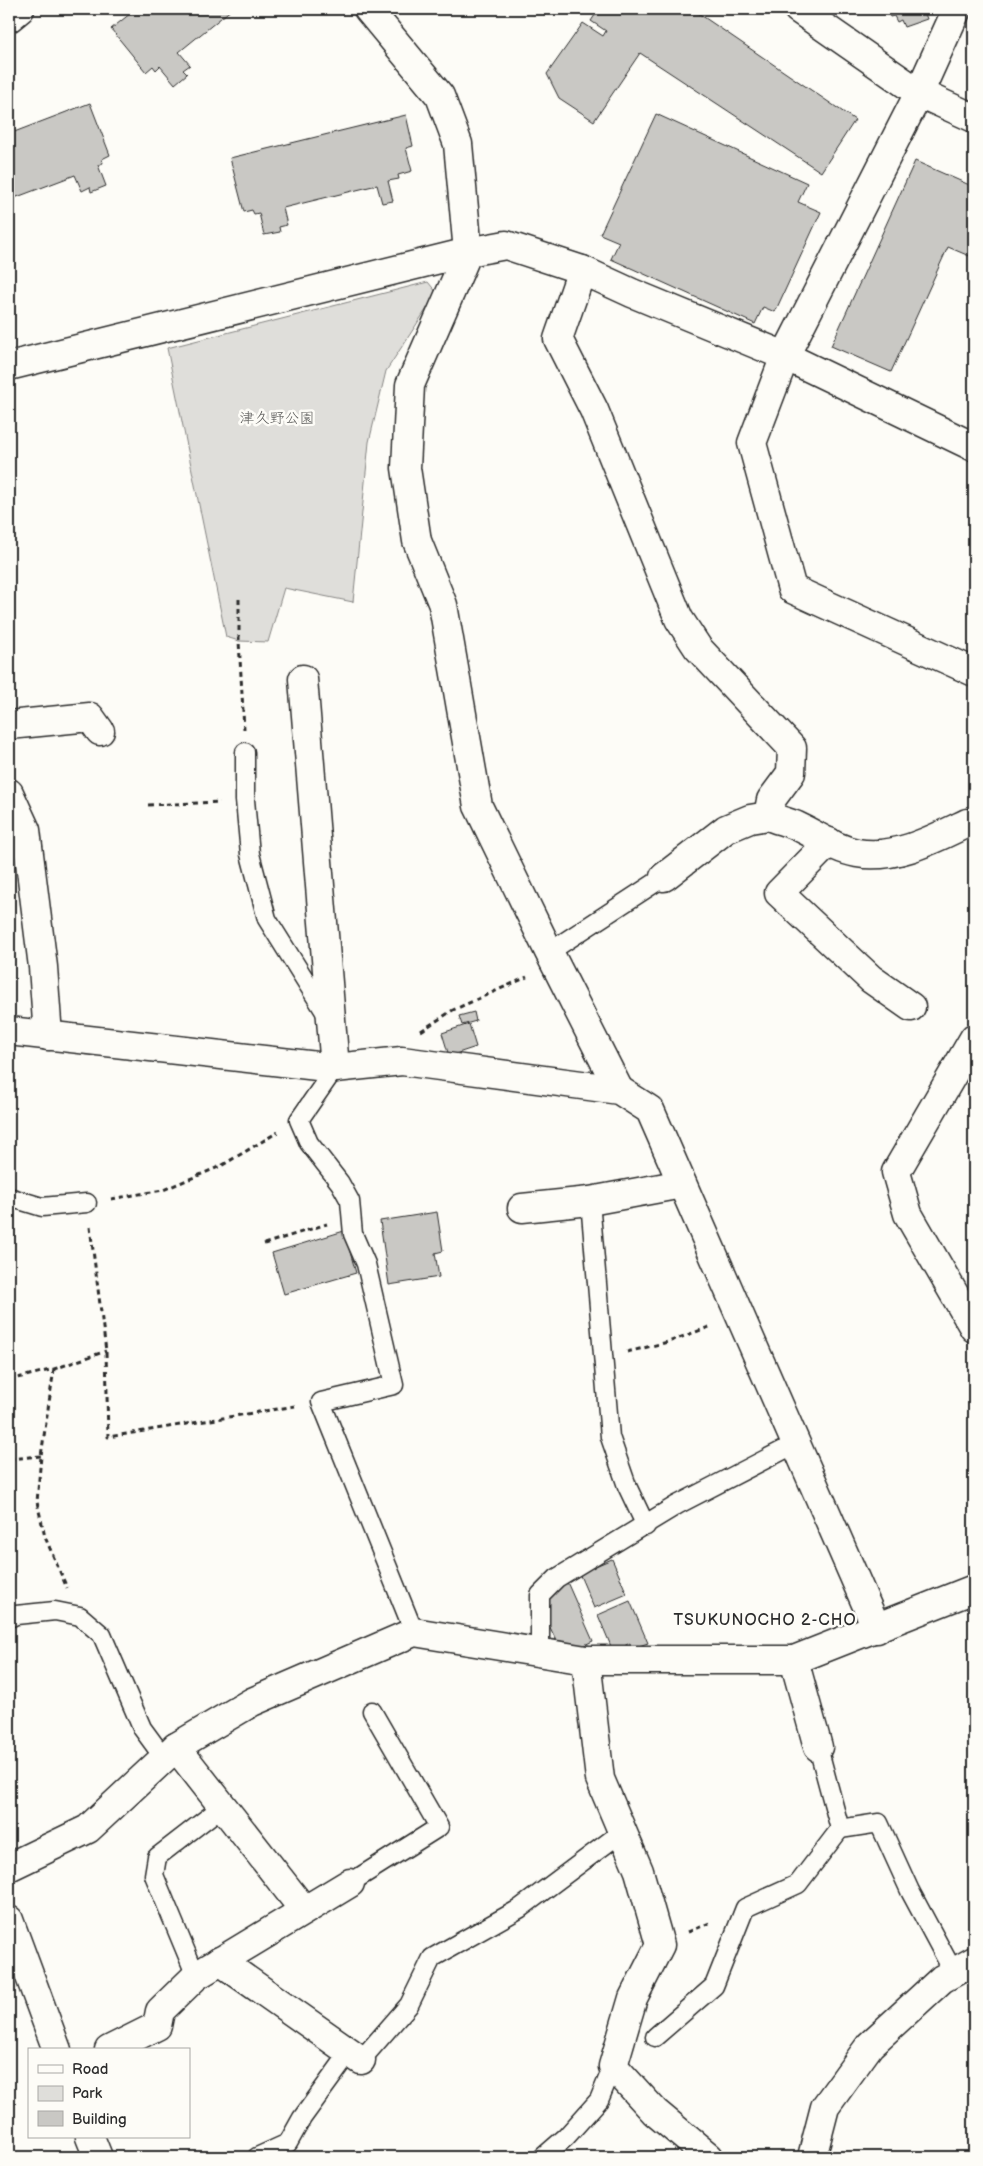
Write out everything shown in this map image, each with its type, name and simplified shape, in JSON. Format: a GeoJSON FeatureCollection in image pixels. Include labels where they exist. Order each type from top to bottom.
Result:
{"type":"FeatureCollection","features":[{"type":"Feature","properties":{"kind":"street"},"geometry":{"type":"LineString","coordinates":[[9,18],[20,9]]}},
{"type":"Feature","properties":{"kind":"street"},"geometry":{"type":"LineString","coordinates":[[368,9],[440,96],[458,144],[468,252],[410,385],[406,468],[417,541],[444,605],[478,806],[552,958],[620,1090]]}},
{"type":"Feature","properties":{"kind":"street"},"geometry":{"type":"LineString","coordinates":[[798,9],[919,93],[974,118]]}},
{"type":"Feature","properties":{"kind":"street"},"geometry":{"type":"LineString","coordinates":[[958,9],[919,93],[785,356],[752,443],[792,589],[974,672]]}},
{"type":"Feature","properties":{"kind":"street"},"geometry":{"type":"LineString","coordinates":[[9,366],[468,252],[506,245],[582,270],[632,293],[785,356],[974,446]]}},
{"type":"Feature","properties":{"kind":"street"},"geometry":{"type":"LineString","coordinates":[[582,270],[558,339],[594,410],[679,619],[698,648],[792,748],[791,773],[771,800],[768,816]]}},
{"type":"Feature","properties":{"kind":"street"},"geometry":{"type":"LineString","coordinates":[[303,679],[334,1068]]}},
{"type":"Feature","properties":{"kind":"street"},"geometry":{"type":"LineString","coordinates":[[9,725],[90,718],[100,731]]}},
{"type":"Feature","properties":{"kind":"street"},"geometry":{"type":"LineString","coordinates":[[9,793],[26,830],[43,968],[48,1036]]}},
{"type":"Feature","properties":{"kind":"street"},"geometry":{"type":"LineString","coordinates":[[664,877],[726,829],[750,819],[768,816],[797,826],[857,853],[886,853],[924,844],[972,822]]}},
{"type":"Feature","properties":{"kind":"street"},"geometry":{"type":"LineString","coordinates":[[829,842],[778,893],[871,979],[911,1006]]}},
{"type":"Feature","properties":{"kind":"street"},"geometry":{"type":"LineString","coordinates":[[9,1031],[334,1068],[402,1061],[620,1090],[650,1110],[877,1629]]}},
{"type":"Feature","properties":{"kind":"street"},"geometry":{"type":"LineString","coordinates":[[974,1039],[896,1172],[908,1214],[974,1328]]}},
{"type":"Feature","properties":{"kind":"street"},"geometry":{"type":"LineString","coordinates":[[522,1208],[590,1201],[682,1184]]}},
{"type":"Feature","properties":{"kind":"street"},"geometry":{"type":"LineString","coordinates":[[9,1868],[88,1830],[170,1752],[252,1702],[414,1632],[586,1660],[794,1660],[974,1590]]}},
{"type":"Feature","properties":{"kind":"street"},"geometry":{"type":"LineString","coordinates":[[586,1660],[600,1779],[639,1871],[660,1945],[633,1998],[613,2066],[655,2112],[709,2157]]}},
{"type":"Feature","properties":{"kind":"street"},"geometry":{"type":"LineString","coordinates":[[794,1660],[818,1747]]}},
{"type":"Feature","properties":{"kind":"street"},"geometry":{"type":"LineString","coordinates":[[170,1752],[223,1806],[304,1910]]}},
{"type":"Feature","properties":{"kind":"street"},"geometry":{"type":"LineString","coordinates":[[113,2048],[157,2026],[160,2011],[196,1976],[350,1883]]}},
{"type":"Feature","properties":{"kind":"street"},"geometry":{"type":"LineString","coordinates":[[9,1920],[56,2048]]}},
{"type":"Feature","properties":{"kind":"street"},"geometry":{"type":"LineString","coordinates":[[220,1961],[356,2056]]}},
{"type":"Feature","properties":{"kind":"street"},"geometry":{"type":"LineString","coordinates":[[812,2157],[825,2107],[870,2045],[942,1979],[964,1967]]}},
{"type":"Feature","properties":{"kind":"street"},"geometry":{"type":"LineString","coordinates":[[90,2138],[98,2157]]}},
{"type":"Feature","properties":{"kind":"lane"},"geometry":{"type":"LineString","coordinates":[[245,752],[245,800],[250,854],[268,919],[330,1019]]}},
{"type":"Feature","properties":{"kind":"lane"},"geometry":{"type":"LineString","coordinates":[[552,958],[664,877]]}},
{"type":"Feature","properties":{"kind":"lane"},"geometry":{"type":"LineString","coordinates":[[334,1068],[299,1120],[309,1143],[340,1183],[350,1201],[353,1234],[366,1264],[394,1385],[321,1402],[414,1632]]}},
{"type":"Feature","properties":{"kind":"lane"},"geometry":{"type":"LineString","coordinates":[[9,1197],[42,1207],[87,1203]]}},
{"type":"Feature","properties":{"kind":"lane"},"geometry":{"type":"LineString","coordinates":[[590,1201],[610,1437],[627,1486],[646,1526]]}},
{"type":"Feature","properties":{"kind":"lane"},"geometry":{"type":"LineString","coordinates":[[540,1652],[540,1595],[557,1578],[646,1526],[677,1505],[797,1443]]}},
{"type":"Feature","properties":{"kind":"lane"},"geometry":{"type":"LineString","coordinates":[[9,1618],[16,1615],[55,1611],[80,1616],[102,1635],[142,1728],[170,1752]]}},
{"type":"Feature","properties":{"kind":"lane"},"geometry":{"type":"LineString","coordinates":[[350,1883],[440,1828],[372,1711]]}},
{"type":"Feature","properties":{"kind":"lane"},"geometry":{"type":"LineString","coordinates":[[818,1747],[840,1829]]}},
{"type":"Feature","properties":{"kind":"lane"},"geometry":{"type":"LineString","coordinates":[[196,1976],[154,1875],[158,1856],[223,1806]]}},
{"type":"Feature","properties":{"kind":"lane"},"geometry":{"type":"LineString","coordinates":[[655,2037],[714,1986],[745,1908],[798,1884],[840,1829],[880,1823],[910,1891],[964,1967]]}},
{"type":"Feature","properties":{"kind":"lane"},"geometry":{"type":"LineString","coordinates":[[257,2157],[288,2143],[302,2118],[356,2056],[409,2005],[432,1958],[519,1909],[622,1832]]}},
{"type":"Feature","properties":{"kind":"lane"},"geometry":{"type":"LineString","coordinates":[[543,2157],[566,2137],[599,2100],[613,2066]]}},
{"type":"Feature","properties":{"kind":"path"},"geometry":{"type":"LineString","coordinates":[[240,598],[239,641],[245,752]]}},
{"type":"Feature","properties":{"kind":"path"},"geometry":{"type":"LineString","coordinates":[[148,805],[245,800]]}},
{"type":"Feature","properties":{"kind":"path"},"geometry":{"type":"LineString","coordinates":[[402,1061],[421,1031],[452,1010],[552,958]]}},
{"type":"Feature","properties":{"kind":"path"},"geometry":{"type":"LineString","coordinates":[[299,1120],[221,1166],[163,1190],[87,1203],[106,1351],[108,1438],[321,1402]]}},
{"type":"Feature","properties":{"kind":"path"},"geometry":{"type":"LineString","coordinates":[[264,1244],[351,1216]]}},
{"type":"Feature","properties":{"kind":"path"},"geometry":{"type":"LineString","coordinates":[[603,1358],[668,1342],[740,1315]]}},
{"type":"Feature","properties":{"kind":"path"},"geometry":{"type":"LineString","coordinates":[[9,1380],[54,1369],[106,1351]]}},
{"type":"Feature","properties":{"kind":"path"},"geometry":{"type":"LineString","coordinates":[[54,1369],[41,1456],[37,1502],[45,1537],[80,1616]]}},
{"type":"Feature","properties":{"kind":"path"},"geometry":{"type":"LineString","coordinates":[[9,1459],[41,1456]]}},
{"type":"Feature","properties":{"kind":"path"},"geometry":{"type":"LineString","coordinates":[[660,1945],[745,1908]]}},
{"type":"Feature","properties":{"kind":"green space","name":"津久野公園"},"geometry":{"type":"Polygon","coordinates":[[[428,282],[437,293],[386,371],[369,442],[353,602],[284,588],[268,642],[239,641],[226,637],[167,348],[428,282]]]}},
{"type":"Feature","properties":{"kind":"building"},"geometry":{"type":"Polygon","coordinates":[[[136,9],[232,9],[179,52],[190,65],[183,70],[187,74],[175,84],[160,66],[156,70],[153,66],[146,72],[111,29],[136,9]]]}},
{"type":"Feature","properties":{"kind":"building"},"geometry":{"type":"Polygon","coordinates":[[[599,9],[692,9],[855,120],[821,172],[640,53],[594,121],[559,98],[547,74],[583,23],[603,36],[606,31],[591,21],[599,9]]]}},
{"type":"Feature","properties":{"kind":"building"},"geometry":{"type":"Polygon","coordinates":[[[881,9],[926,9],[924,11],[927,19],[904,27],[901,20],[897,22],[894,16],[890,17],[887,10],[882,12],[881,9]]]}},
{"type":"Feature","properties":{"kind":"building"},"geometry":{"type":"Polygon","coordinates":[[[90,103],[110,155],[102,159],[103,163],[98,165],[106,186],[91,192],[90,187],[82,191],[75,175],[9,200],[9,134],[90,103]]]}},
{"type":"Feature","properties":{"kind":"building"},"geometry":{"type":"Polygon","coordinates":[[[656,114],[807,183],[798,202],[821,212],[775,312],[763,307],[755,324],[611,259],[619,242],[600,234],[656,114]]]}},
{"type":"Feature","properties":{"kind":"building"},"geometry":{"type":"Polygon","coordinates":[[[406,115],[413,146],[406,148],[412,171],[398,175],[399,179],[388,181],[393,201],[382,203],[377,185],[283,208],[287,225],[279,227],[280,232],[264,235],[259,213],[254,214],[252,210],[244,212],[230,158],[406,115]]]}},
{"type":"Feature","properties":{"kind":"building"},"geometry":{"type":"Polygon","coordinates":[[[915,161],[974,187],[974,258],[948,247],[891,372],[831,346],[915,161]]]}},
{"type":"Feature","properties":{"kind":"building"},"geometry":{"type":"Polygon","coordinates":[[[474,1012],[476,1021],[462,1025],[459,1016],[474,1012]]]}},
{"type":"Feature","properties":{"kind":"building"},"geometry":{"type":"Polygon","coordinates":[[[469,1024],[476,1047],[449,1056],[442,1033],[469,1024]]]}},
{"type":"Feature","properties":{"kind":"building"},"geometry":{"type":"Polygon","coordinates":[[[437,1212],[443,1251],[435,1253],[439,1277],[389,1285],[380,1221],[437,1212]]]}},
{"type":"Feature","properties":{"kind":"building"},"geometry":{"type":"Polygon","coordinates":[[[344,1231],[356,1273],[284,1294],[272,1253],[344,1231]]]}},
{"type":"Feature","properties":{"kind":"building"},"geometry":{"type":"Polygon","coordinates":[[[612,1559],[627,1594],[594,1608],[579,1573],[612,1559]]]}},
{"type":"Feature","properties":{"kind":"building"},"geometry":{"type":"Polygon","coordinates":[[[567,1582],[593,1641],[582,1646],[556,1640],[548,1623],[545,1594],[567,1582]]]}},
{"type":"Feature","properties":{"kind":"building"},"geometry":{"type":"Polygon","coordinates":[[[630,1601],[648,1643],[632,1648],[630,1643],[613,1651],[598,1615],[630,1601]]]}},
{"type":"Feature","properties":{"kind":"district","name":"TSUKUNOCHO 2-CHO"},"geometry":{"type":"Point","coordinates":[765,1620]}}]}
